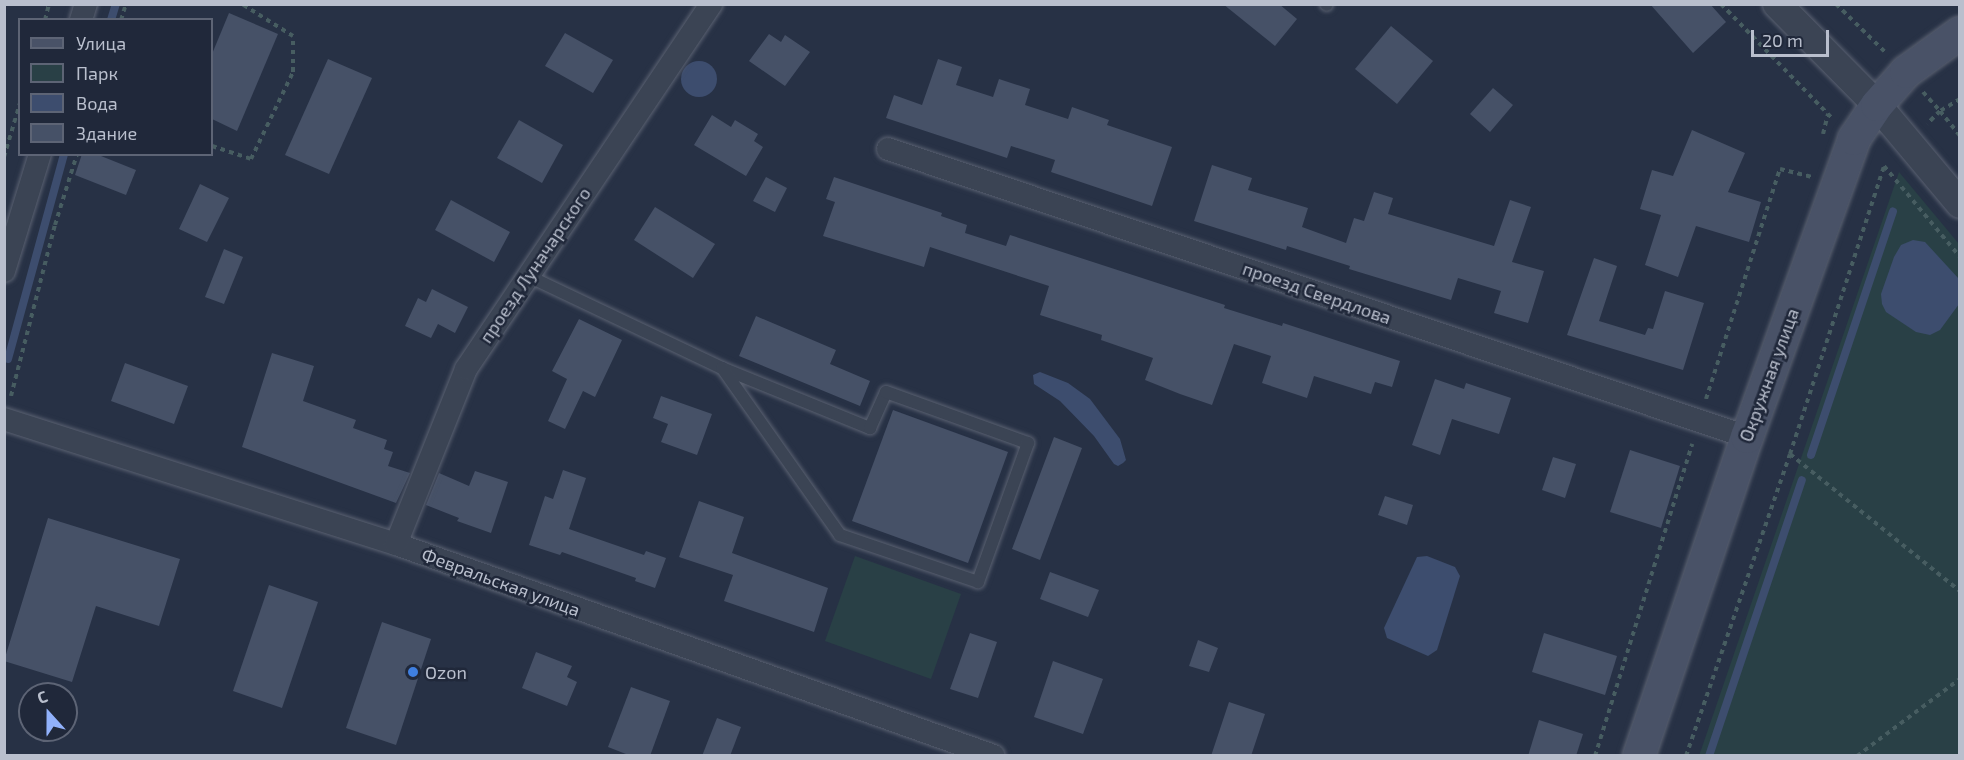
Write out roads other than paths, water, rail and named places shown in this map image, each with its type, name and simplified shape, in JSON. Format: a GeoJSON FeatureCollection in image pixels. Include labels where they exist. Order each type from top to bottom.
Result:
{"type":"FeatureCollection","features":[{"type":"Feature","properties":{"kind":"main road","name":"Окружная улица"},"geometry":{"type":"LineString","coordinates":[[1638,756],[1747,437],[1854,139],[1877,105],[1906,72],[1959,33]]}},
{"type":"Feature","properties":{"kind":"street","name":"проезд Луначарского"},"geometry":{"type":"LineString","coordinates":[[396,544],[466,369],[711,4]]}},
{"type":"Feature","properties":{"kind":"street"},"geometry":{"type":"LineString","coordinates":[[1778,4],[1877,105],[1959,204]]}},
{"type":"Feature","properties":{"kind":"street","name":"проезд Свердлова"},"geometry":{"type":"LineString","coordinates":[[888,149],[1747,437]]}},
{"type":"Feature","properties":{"kind":"street"},"geometry":{"type":"LineString","coordinates":[[4,271],[39,156]]}},
{"type":"Feature","properties":{"kind":"street","name":"Февральская улица"},"geometry":{"type":"LineString","coordinates":[[5,419],[396,544],[994,756]]}},
{"type":"Feature","properties":{"kind":"lane"},"geometry":{"type":"LineString","coordinates":[[528,276],[722,368],[870,428],[886,392],[1028,443],[978,582],[840,535],[722,368]]}},
{"type":"Feature","properties":{"kind":"water"},"geometry":{"type":"Polygon","coordinates":[[[699,61],[711,67],[717,79],[711,91],[699,97],[687,91],[681,79],[687,67],[699,61]]]}},
{"type":"Feature","properties":{"kind":"water"},"geometry":{"type":"Polygon","coordinates":[[[1913,240],[1925,242],[1959,279],[1959,304],[1940,330],[1930,335],[1916,332],[1886,312],[1882,304],[1881,294],[1894,257],[1901,245],[1913,240]]]}},
{"type":"Feature","properties":{"kind":"water"},"geometry":{"type":"Polygon","coordinates":[[[1040,372],[1068,383],[1090,399],[1120,439],[1126,460],[1123,463],[1118,466],[1114,464],[1094,436],[1060,401],[1034,384],[1033,375],[1040,372]]]}},
{"type":"Feature","properties":{"kind":"water"},"geometry":{"type":"Polygon","coordinates":[[[1427,556],[1455,567],[1460,576],[1437,650],[1428,656],[1387,638],[1384,628],[1417,557],[1427,556]]]}},
{"type":"Feature","properties":{"kind":"waterway"},"geometry":{"type":"LineString","coordinates":[[112,18],[116,4]]}},
{"type":"Feature","properties":{"kind":"waterway"},"geometry":{"type":"LineString","coordinates":[[8,359],[63,156]]}},
{"type":"Feature","properties":{"kind":"waterway"},"geometry":{"type":"LineString","coordinates":[[1811,455],[1893,211]]}},
{"type":"Feature","properties":{"kind":"waterway"},"geometry":{"type":"LineString","coordinates":[[1709,756],[1802,480]]}},
{"type":"Feature","properties":{"kind":"place","name":"Ozon"},"geometry":{"type":"Point","coordinates":[413,672]}}]}
